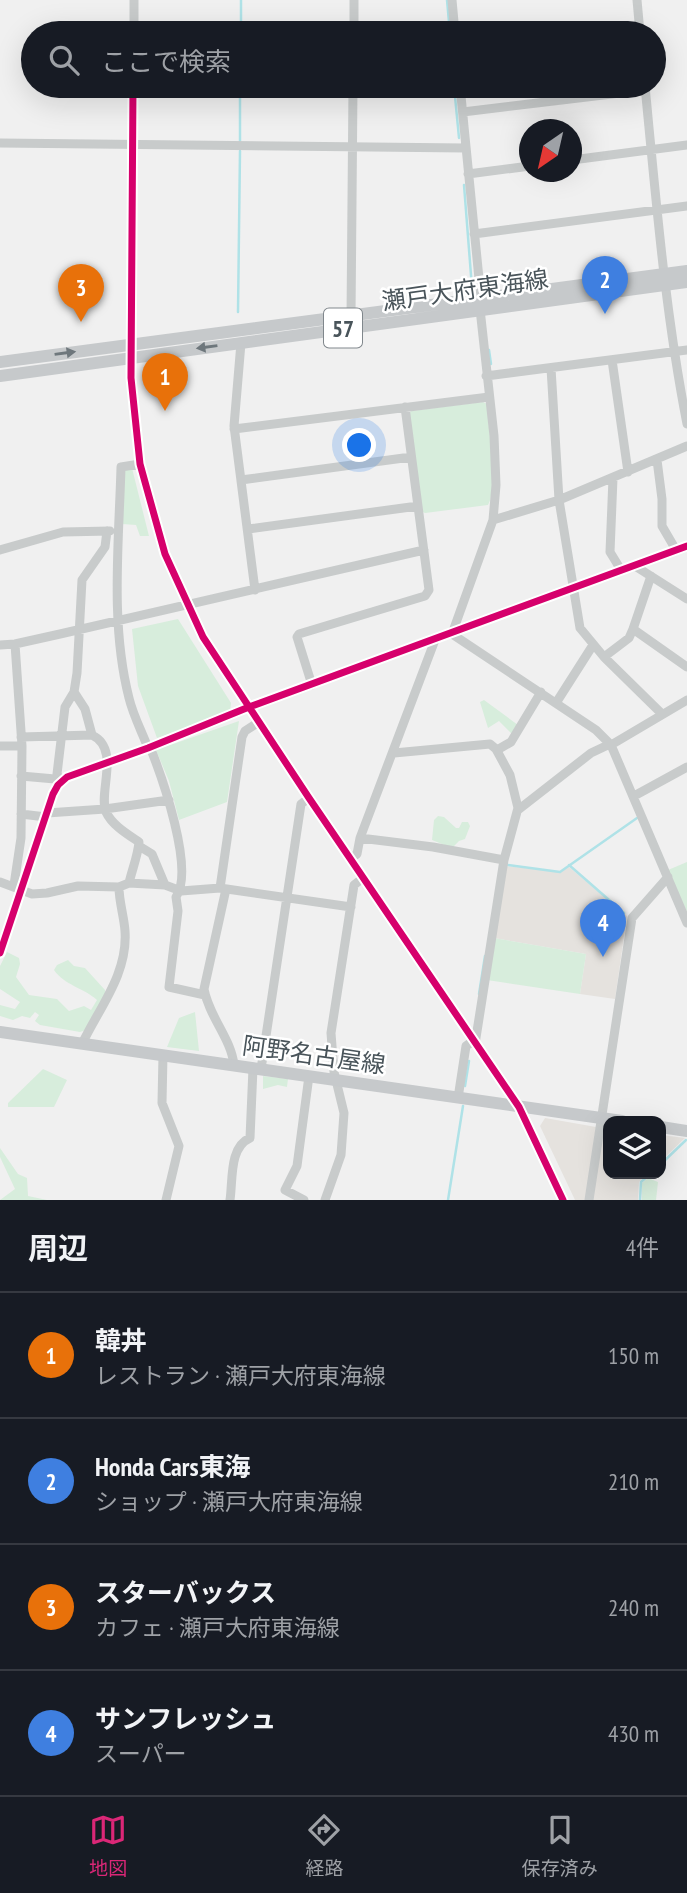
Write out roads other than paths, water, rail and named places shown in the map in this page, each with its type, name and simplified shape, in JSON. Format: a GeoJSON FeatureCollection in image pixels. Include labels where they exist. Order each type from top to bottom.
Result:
{"type":"FeatureCollection","features":[{"type":"Feature","properties":{"kind":"main road","name":"瀬戸大府東海線"},"geometry":{"type":"LineString","coordinates":[[664,280],[687,271]]}},
{"type":"Feature","properties":{"kind":"main road","name":"瀬戸大府東海線"},"geometry":{"type":"LineString","coordinates":[[0,376],[131,351],[351,317],[480,304],[664,280],[687,282]]}},
{"type":"Feature","properties":{"kind":"main road","name":"瀬戸大府東海線"},"geometry":{"type":"LineString","coordinates":[[0,362],[241,343],[480,304]]}},
{"type":"Feature","properties":{"kind":"main road","name":"阿野名古屋線"},"geometry":{"type":"LineString","coordinates":[[0,1032],[601,1118]]}},
{"type":"Feature","properties":{"kind":"main road"},"geometry":{"type":"LineString","coordinates":[[666,1128],[687,1131]]}},
{"type":"Feature","properties":{"kind":"street"},"geometry":{"type":"LineString","coordinates":[[134,0],[134,21]]}},
{"type":"Feature","properties":{"kind":"street"},"geometry":{"type":"LineString","coordinates":[[354,0],[354,21]]}},
{"type":"Feature","properties":{"kind":"street"},"geometry":{"type":"LineString","coordinates":[[452,0],[454,21]]}},
{"type":"Feature","properties":{"kind":"street"},"geometry":{"type":"LineString","coordinates":[[637,0],[639,21]]}},
{"type":"Feature","properties":{"kind":"street"},"geometry":{"type":"LineString","coordinates":[[133,98],[133,399],[140,464],[165,554],[204,638],[519,1107],[563,1200]]}},
{"type":"Feature","properties":{"kind":"street"},"geometry":{"type":"LineString","coordinates":[[351,317],[353,98]]}},
{"type":"Feature","properties":{"kind":"street"},"geometry":{"type":"LineString","coordinates":[[452,634],[492,520],[496,485],[461,98]]}},
{"type":"Feature","properties":{"kind":"street"},"geometry":{"type":"LineString","coordinates":[[463,112],[569,98]]}},
{"type":"Feature","properties":{"kind":"street"},"geometry":{"type":"LineString","coordinates":[[646,98],[673,352],[687,424]]}},
{"type":"Feature","properties":{"kind":"street"},"geometry":{"type":"LineString","coordinates":[[0,144],[465,148]]}},
{"type":"Feature","properties":{"kind":"street"},"geometry":{"type":"LineString","coordinates":[[582,159],[687,145]]}},
{"type":"Feature","properties":{"kind":"street"},"geometry":{"type":"LineString","coordinates":[[468,174],[519,167]]}},
{"type":"Feature","properties":{"kind":"street"},"geometry":{"type":"LineString","coordinates":[[474,234],[687,206]]}},
{"type":"Feature","properties":{"kind":"street"},"geometry":{"type":"LineString","coordinates":[[241,343],[237,365],[234,429],[255,590]]}},
{"type":"Feature","properties":{"kind":"street"},"geometry":{"type":"LineString","coordinates":[[486,376],[687,350]]}},
{"type":"Feature","properties":{"kind":"street"},"geometry":{"type":"LineString","coordinates":[[612,360],[628,472]]}},
{"type":"Feature","properties":{"kind":"street"},"geometry":{"type":"LineString","coordinates":[[551,368],[559,500],[580,628],[604,657],[662,714]]}},
{"type":"Feature","properties":{"kind":"street"},"geometry":{"type":"LineString","coordinates":[[234,429],[489,397]]}},
{"type":"Feature","properties":{"kind":"street"},"geometry":{"type":"LineString","coordinates":[[312,685],[297,637],[299,634],[425,596],[429,590],[405,407]]}},
{"type":"Feature","properties":{"kind":"street"},"geometry":{"type":"LineString","coordinates":[[492,520],[559,500],[687,446]]}},
{"type":"Feature","properties":{"kind":"street"},"geometry":{"type":"LineString","coordinates":[[241,480],[411,457]]}},
{"type":"Feature","properties":{"kind":"street"},"geometry":{"type":"LineString","coordinates":[[657,460],[662,526],[676,550]]}},
{"type":"Feature","properties":{"kind":"street"},"geometry":{"type":"LineString","coordinates":[[140,464],[121,467],[117,582],[121,663],[130,701],[169,800],[181,858],[181,891],[176,897],[178,911],[169,987],[205,995]]}},
{"type":"Feature","properties":{"kind":"street"},"geometry":{"type":"LineString","coordinates":[[613,478],[610,552],[621,570]]}},
{"type":"Feature","properties":{"kind":"street"},"geometry":{"type":"LineString","coordinates":[[248,529],[418,506]]}},
{"type":"Feature","properties":{"kind":"street"},"geometry":{"type":"LineString","coordinates":[[61,781],[57,774],[65,707],[74,692],[82,580],[105,547],[107,531]]}},
{"type":"Feature","properties":{"kind":"street"},"geometry":{"type":"LineString","coordinates":[[0,550],[63,532],[119,531]]}},
{"type":"Feature","properties":{"kind":"street"},"geometry":{"type":"LineString","coordinates":[[21,776],[61,781],[249,707],[687,546]]}},
{"type":"Feature","properties":{"kind":"street"},"geometry":{"type":"LineString","coordinates":[[0,645],[15,644],[424,550]]}},
{"type":"Feature","properties":{"kind":"street"},"geometry":{"type":"LineString","coordinates":[[635,566],[687,599]]}},
{"type":"Feature","properties":{"kind":"street"},"geometry":{"type":"LineString","coordinates":[[604,657],[629,638],[651,576]]}},
{"type":"Feature","properties":{"kind":"street"},"geometry":{"type":"LineString","coordinates":[[633,629],[687,667]]}},
{"type":"Feature","properties":{"kind":"street"},"geometry":{"type":"LineString","coordinates":[[452,634],[596,730],[610,745],[687,923]]}},
{"type":"Feature","properties":{"kind":"street"},"geometry":{"type":"LineString","coordinates":[[350,859],[357,854],[360,838],[435,640]]}},
{"type":"Feature","properties":{"kind":"street"},"geometry":{"type":"LineString","coordinates":[[15,644],[21,742],[21,838],[17,887]]}},
{"type":"Feature","properties":{"kind":"street"},"geometry":{"type":"LineString","coordinates":[[556,702],[593,645]]}},
{"type":"Feature","properties":{"kind":"street"},"geometry":{"type":"LineString","coordinates":[[74,692],[86,709],[92,735]]}},
{"type":"Feature","properties":{"kind":"street"},"geometry":{"type":"LineString","coordinates":[[497,750],[511,742],[541,692]]}},
{"type":"Feature","properties":{"kind":"street"},"geometry":{"type":"LineString","coordinates":[[518,810],[591,753],[610,745],[687,700]]}},
{"type":"Feature","properties":{"kind":"street"},"geometry":{"type":"LineString","coordinates":[[234,1065],[231,1050],[212,1016],[204,989],[223,888],[242,737],[245,731],[259,722]]}},
{"type":"Feature","properties":{"kind":"street"},"geometry":{"type":"LineString","coordinates":[[0,746],[62,735],[92,735],[104,744],[107,762],[105,809],[118,827],[139,842],[129,883]]}},
{"type":"Feature","properties":{"kind":"street"},"geometry":{"type":"LineString","coordinates":[[394,753],[490,744],[497,750],[510,775],[518,810],[504,860],[474,1042]]}},
{"type":"Feature","properties":{"kind":"street"},"geometry":{"type":"LineString","coordinates":[[634,796],[687,767]]}},
{"type":"Feature","properties":{"kind":"street"},"geometry":{"type":"LineString","coordinates":[[0,953],[17,887],[53,794],[61,781]]}},
{"type":"Feature","properties":{"kind":"street"},"geometry":{"type":"LineString","coordinates":[[229,1200],[235,1152],[241,1142],[250,1138],[257,1069],[301,804],[309,798]]}},
{"type":"Feature","properties":{"kind":"street"},"geometry":{"type":"LineString","coordinates":[[21,814],[47,815],[169,800]]}},
{"type":"Feature","properties":{"kind":"street"},"geometry":{"type":"LineString","coordinates":[[360,838],[504,860]]}},
{"type":"Feature","properties":{"kind":"street"},"geometry":{"type":"LineString","coordinates":[[139,846],[152,854],[165,885]]}},
{"type":"Feature","properties":{"kind":"street"},"geometry":{"type":"LineString","coordinates":[[589,1200],[632,918],[667,877]]}},
{"type":"Feature","properties":{"kind":"street"},"geometry":{"type":"LineString","coordinates":[[325,1200],[341,1155],[344,1113],[336,1080],[331,1033],[354,885],[363,878]]}},
{"type":"Feature","properties":{"kind":"street"},"geometry":{"type":"LineString","coordinates":[[0,881],[32,894],[78,886],[119,887],[129,883],[165,885],[181,891],[223,888],[351,907]]}},
{"type":"Feature","properties":{"kind":"street"},"geometry":{"type":"LineString","coordinates":[[82,1044],[101,1012],[120,968],[125,932],[119,887]]}},
{"type":"Feature","properties":{"kind":"street"},"geometry":{"type":"LineString","coordinates":[[458,1098],[466,1046],[474,1042]]}},
{"type":"Feature","properties":{"kind":"street"},"geometry":{"type":"LineString","coordinates":[[163,1055],[162,1103],[179,1146],[166,1200]]}},
{"type":"Feature","properties":{"kind":"street"},"geometry":{"type":"LineString","coordinates":[[304,1200],[285,1190],[297,1166],[309,1076]]}},
{"type":"Feature","properties":{"kind":"waterway"},"geometry":{"type":"LineString","coordinates":[[241,0],[241,21]]}},
{"type":"Feature","properties":{"kind":"waterway"},"geometry":{"type":"LineString","coordinates":[[447,0],[449,21]]}},
{"type":"Feature","properties":{"kind":"waterway"},"geometry":{"type":"LineString","coordinates":[[240,98],[240,141]]}},
{"type":"Feature","properties":{"kind":"waterway"},"geometry":{"type":"LineString","coordinates":[[455,98],[459,138]]}},
{"type":"Feature","properties":{"kind":"waterway"},"geometry":{"type":"LineString","coordinates":[[238,312],[240,151]]}},
{"type":"Feature","properties":{"kind":"waterway"},"geometry":{"type":"LineString","coordinates":[[464,185],[472,288]]}},
{"type":"Feature","properties":{"kind":"waterway"},"geometry":{"type":"LineString","coordinates":[[489,350],[491,364]]}},
{"type":"Feature","properties":{"kind":"waterway"},"geometry":{"type":"LineString","coordinates":[[508,865],[560,872],[637,818]]}},
{"type":"Feature","properties":{"kind":"waterway"},"geometry":{"type":"LineString","coordinates":[[569,865],[624,913]]}},
{"type":"Feature","properties":{"kind":"waterway"},"geometry":{"type":"LineString","coordinates":[[479,994],[485,956]]}},
{"type":"Feature","properties":{"kind":"waterway"},"geometry":{"type":"LineString","coordinates":[[465,1086],[469,1061]]}},
{"type":"Feature","properties":{"kind":"waterway"},"geometry":{"type":"LineString","coordinates":[[448,1200],[463,1106]]}},
{"type":"Feature","properties":{"kind":"waterway"},"geometry":{"type":"LineString","coordinates":[[666,1159],[686,1140]]}},
{"type":"Feature","properties":{"kind":"waterway"},"geometry":{"type":"LineString","coordinates":[[640,1200],[641,1182],[644,1179]]}},
{"type":"Feature","properties":{"kind":"place","name":"Honda Cars東海"},"geometry":{"type":"Point","coordinates":[605,314]}},
{"type":"Feature","properties":{"kind":"place","name":"スターバックス"},"geometry":{"type":"Point","coordinates":[81,322]}},
{"type":"Feature","properties":{"kind":"place","name":"韓丼"},"geometry":{"type":"Point","coordinates":[165,411]}},
{"type":"Feature","properties":{"kind":"place","name":"サンフレッシュ"},"geometry":{"type":"Point","coordinates":[603,957]}}]}
